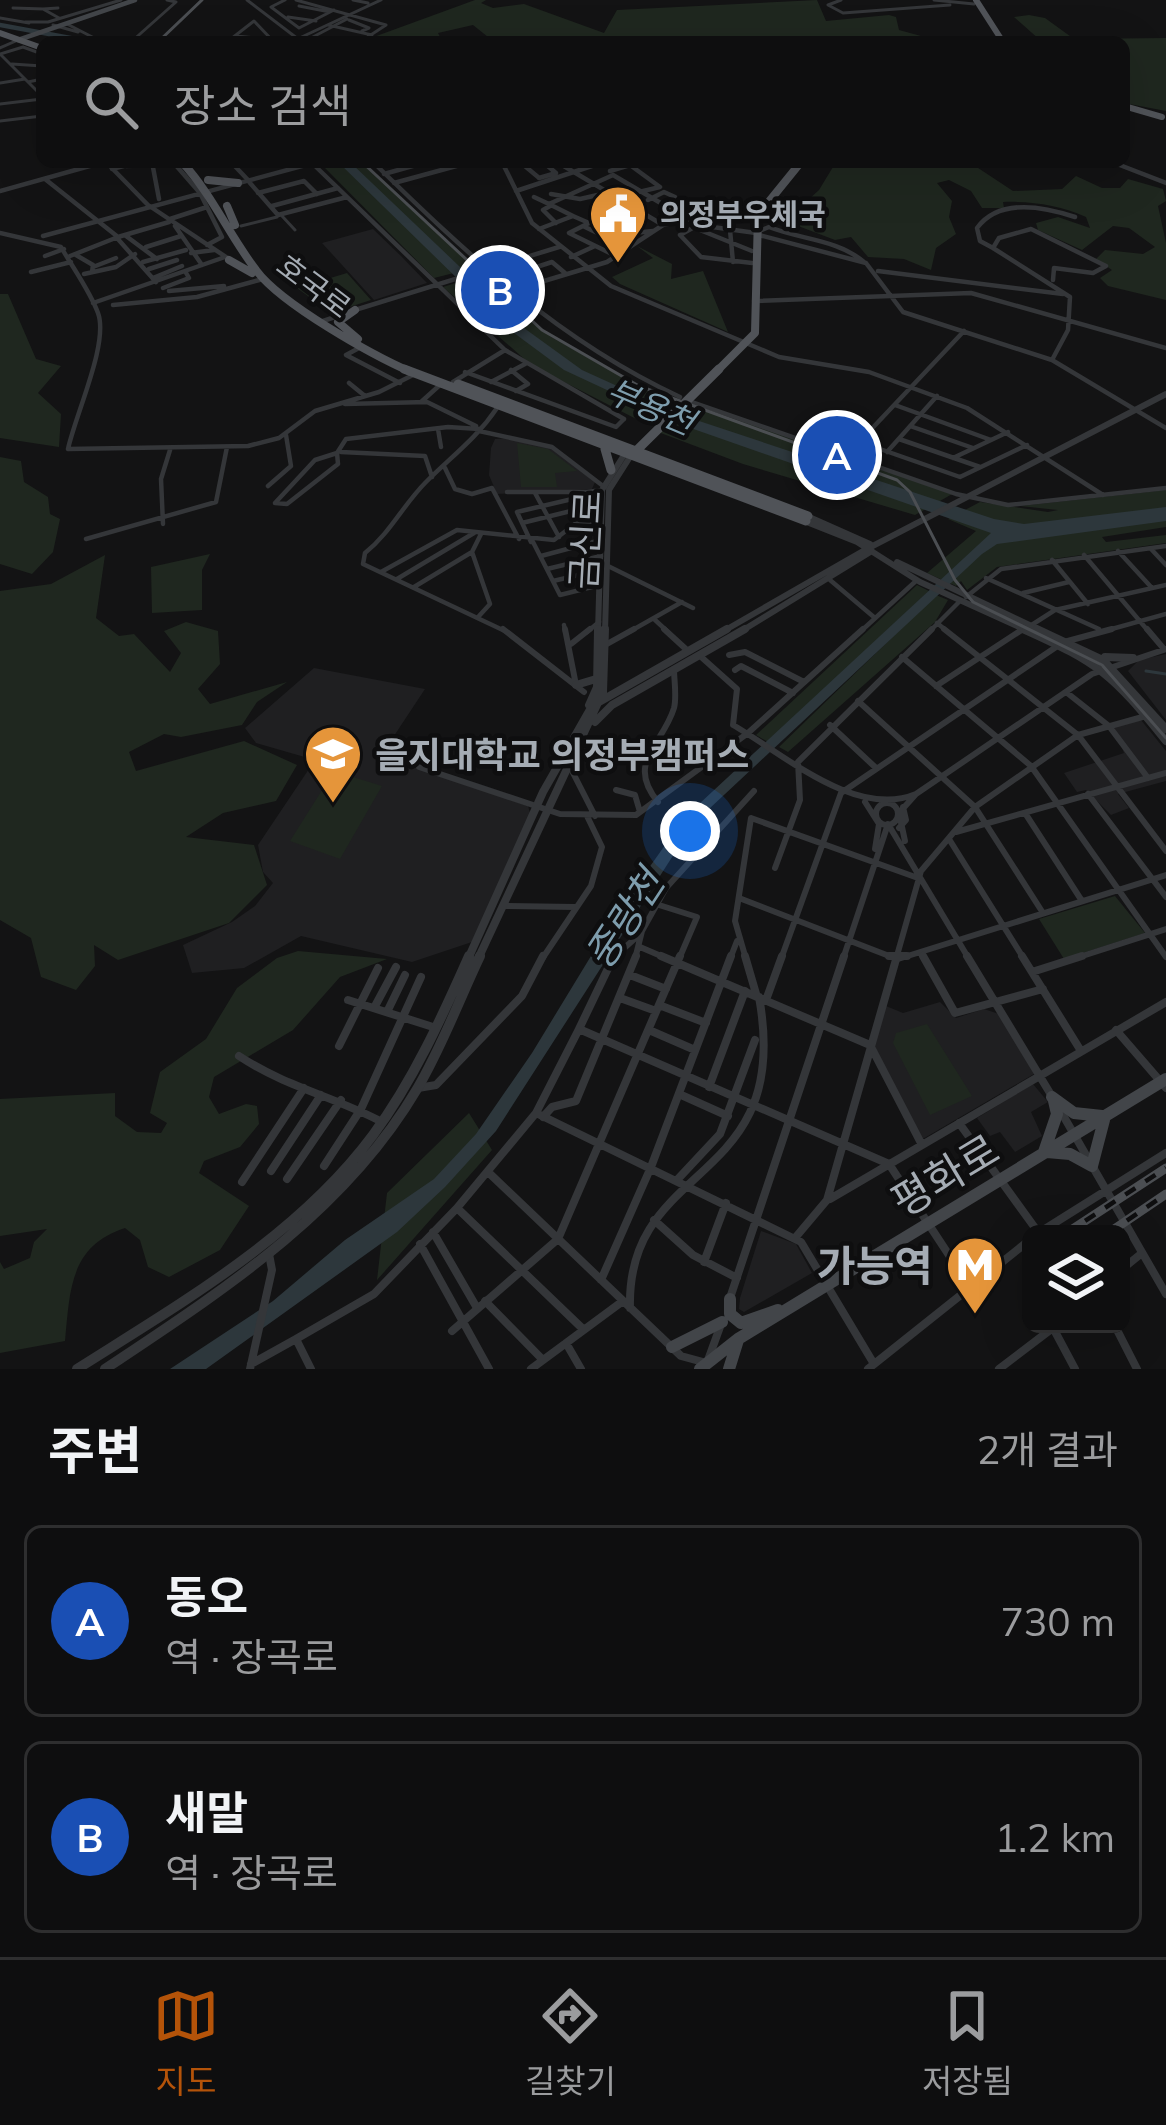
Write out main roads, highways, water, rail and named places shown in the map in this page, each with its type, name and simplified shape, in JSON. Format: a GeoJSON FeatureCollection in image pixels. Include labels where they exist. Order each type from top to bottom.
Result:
{"type":"FeatureCollection","features":[{"type":"Feature","properties":{"kind":"main road"},"geometry":{"type":"LineString","coordinates":[[27,38],[63,21],[135,0]]}},
{"type":"Feature","properties":{"kind":"main road"},"geometry":{"type":"LineString","coordinates":[[974,1],[996,36]]}},
{"type":"Feature","properties":{"kind":"main road"},"geometry":{"type":"LineString","coordinates":[[3,32],[36,45]]}},
{"type":"Feature","properties":{"kind":"main road"},"geometry":{"type":"LineString","coordinates":[[3,32],[36,45]]}},
{"type":"Feature","properties":{"kind":"main road"},"geometry":{"type":"LineString","coordinates":[[1130,110],[1164,118]]}},
{"type":"Feature","properties":{"kind":"main road","name":"호국로"},"geometry":{"type":"LineString","coordinates":[[187,168],[208,191],[250,265],[323,321],[415,374],[562,422],[598,441]]}},
{"type":"Feature","properties":{"kind":"main road","name":"호국로"},"geometry":{"type":"LineString","coordinates":[[197,168],[208,180],[208,191]]}},
{"type":"Feature","properties":{"kind":"main road"},"geometry":{"type":"LineString","coordinates":[[756,301],[754,233],[762,206],[793,168]]}},
{"type":"Feature","properties":{"kind":"main road"},"geometry":{"type":"LineString","coordinates":[[208,180],[237,185],[224,202]]}},
{"type":"Feature","properties":{"kind":"main road","name":"호국로"},"geometry":{"type":"LineString","coordinates":[[208,191],[224,202],[264,276]]}},
{"type":"Feature","properties":{"kind":"main road"},"geometry":{"type":"LineString","coordinates":[[754,233],[756,301]]}},
{"type":"Feature","properties":{"kind":"main road"},"geometry":{"type":"LineString","coordinates":[[229,259],[242,259],[242,251]]}},
{"type":"Feature","properties":{"kind":"main road"},"geometry":{"type":"LineString","coordinates":[[229,259],[264,276]]}},
{"type":"Feature","properties":{"kind":"main road"},"geometry":{"type":"LineString","coordinates":[[229,259],[250,265]]}},
{"type":"Feature","properties":{"kind":"main road","name":"금신로"},"geometry":{"type":"LineString","coordinates":[[630,452],[650,428],[744,344],[756,301]]}},
{"type":"Feature","properties":{"kind":"main road"},"geometry":{"type":"LineString","coordinates":[[355,310],[338,322],[359,344]]}},
{"type":"Feature","properties":{"kind":"main road","name":"호국로"},"geometry":{"type":"LineString","coordinates":[[359,344],[453,382],[497,408],[807,519]]}},
{"type":"Feature","properties":{"kind":"main road"},"geometry":{"type":"LineString","coordinates":[[598,441],[631,440],[650,428]]}},
{"type":"Feature","properties":{"kind":"main road"},"geometry":{"type":"LineString","coordinates":[[598,441],[608,452],[611,470]]}},
{"type":"Feature","properties":{"kind":"main road","name":"평화로"},"geometry":{"type":"LineString","coordinates":[[705,1367],[800,1302],[1164,1083]]}},
{"type":"Feature","properties":{"kind":"main road"},"geometry":{"type":"LineString","coordinates":[[1052,1096],[1074,1112],[1107,1115],[1096,1135],[1092,1166],[1070,1154],[1044,1152],[1057,1114],[1052,1096]]}},
{"type":"Feature","properties":{"kind":"main road"},"geometry":{"type":"LineString","coordinates":[[730,1299],[732,1318],[741,1323],[800,1302]]}},
{"type":"Feature","properties":{"kind":"main road"},"geometry":{"type":"LineString","coordinates":[[672,1348],[722,1322]]}},
{"type":"Feature","properties":{"kind":"main road"},"geometry":{"type":"LineString","coordinates":[[729,1369],[739,1340]]}},
{"type":"Feature","properties":{"kind":"water","name":"중랑천"},"geometry":{"type":"Polygon","coordinates":[[[344,168],[356,168],[524,328],[582,370],[681,415],[994,519],[1024,524],[1166,507],[1166,521],[997,544],[982,554],[694,823],[496,1131],[445,1187],[397,1232],[206,1369],[170,1369],[273,1301],[345,1240],[434,1179],[476,1134],[532,1053],[619,910],[685,817],[991,533],[682,425],[564,370],[510,330],[344,168]]]}},
{"type":"Feature","properties":{"kind":"waterway"},"geometry":{"type":"LineString","coordinates":[[0,25],[60,36]]}},
{"type":"Feature","properties":{"kind":"waterway"},"geometry":{"type":"LineString","coordinates":[[1146,671],[1166,674]]}},
{"type":"Feature","properties":{"kind":"tram line"},"geometry":{"type":"LineString","coordinates":[[164,36],[202,0]]}},
{"type":"Feature","properties":{"kind":"tram line"},"geometry":{"type":"LineString","coordinates":[[368,168],[542,330],[639,386],[897,480],[910,492],[955,580],[973,602],[1102,665],[1166,738]]}},
{"type":"Feature","properties":{"kind":"railway"},"geometry":{"type":"LineString","coordinates":[[1079,1225],[1166,1168]]}},
{"type":"Feature","properties":{"kind":"railway"},"geometry":{"type":"LineString","coordinates":[[1120,1225],[1166,1194]]}},
{"type":"Feature","properties":{"kind":"place","name":"의정부우체국"},"geometry":{"type":"Point","coordinates":[618,265]}},
{"type":"Feature","properties":{"kind":"place","name":"새말"},"geometry":{"type":"Point","coordinates":[500,290]}},
{"type":"Feature","properties":{"kind":"place","name":"동오"},"geometry":{"type":"Point","coordinates":[837,455]}},
{"type":"Feature","properties":{"kind":"place","name":"을지대학교 의정부캠퍼스"},"geometry":{"type":"Point","coordinates":[333,805]}},
{"type":"Feature","properties":{"kind":"place","name":"가능역"},"geometry":{"type":"Point","coordinates":[975,1316]}},
{"type":"Feature","properties":{"kind":"water label","name":"부용천"},"geometry":{"type":"Point","coordinates":[651,406]}}]}
